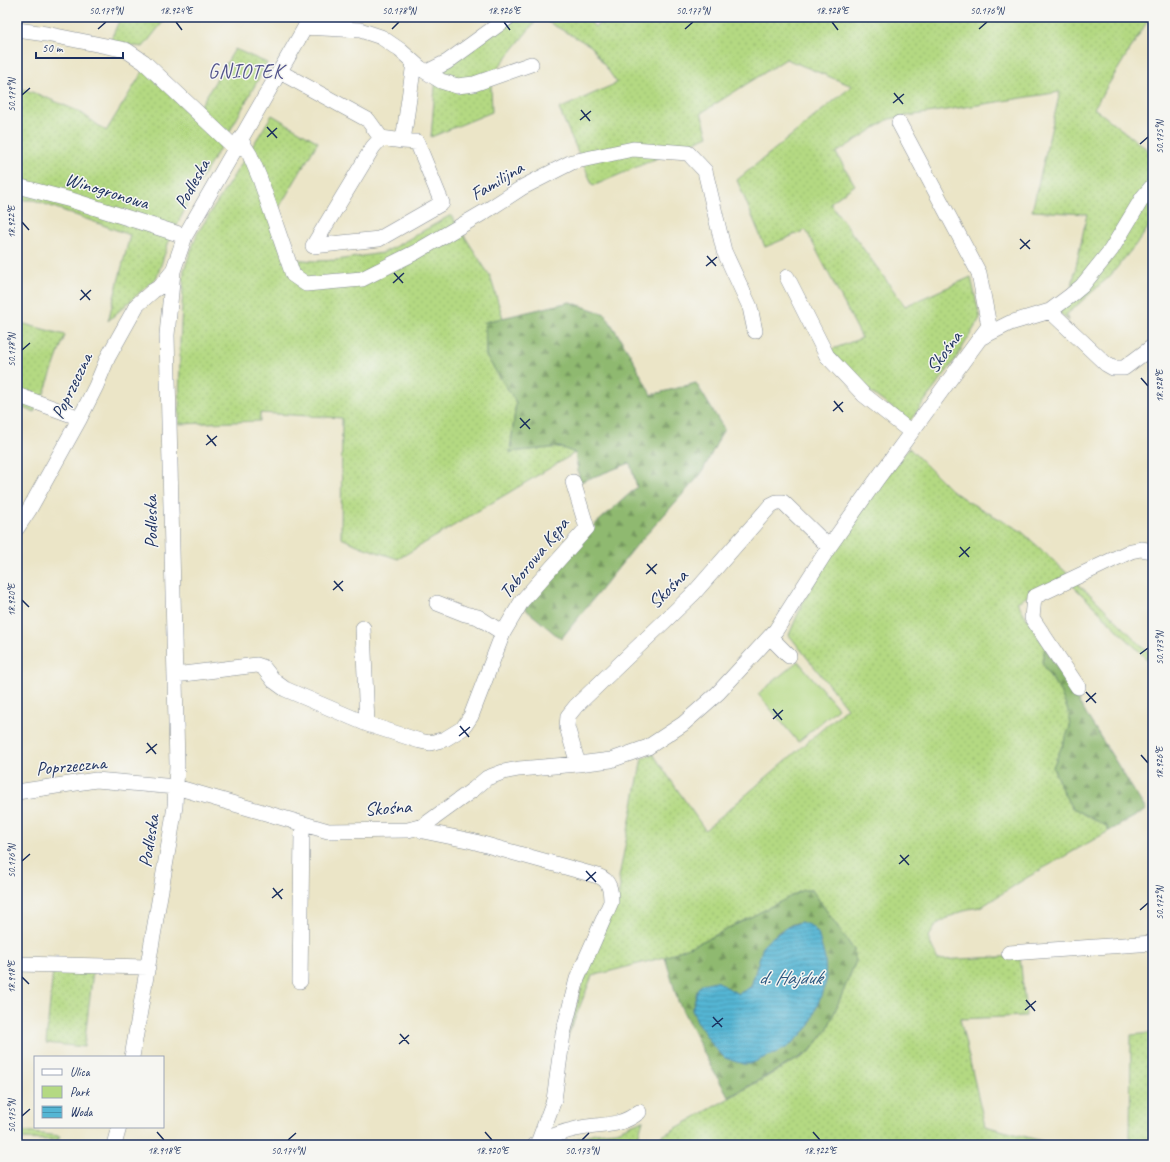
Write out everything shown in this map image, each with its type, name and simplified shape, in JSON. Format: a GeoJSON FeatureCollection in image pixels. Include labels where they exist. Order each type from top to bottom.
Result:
{"type":"FeatureCollection","features":[{"type":"Feature","properties":{"kind":"street"},"geometry":{"type":"LineString","coordinates":[[427,72],[448,62],[509,17]]}},
{"type":"Feature","properties":{"kind":"street"},"geometry":{"type":"LineString","coordinates":[[308,22],[360,30],[381,37],[427,72],[441,81],[457,86],[474,84],[531,64]]}},
{"type":"Feature","properties":{"kind":"street","name":"Podleska"},"geometry":{"type":"LineString","coordinates":[[132,1056],[171,832],[176,787],[175,674],[167,335],[173,270],[185,236],[308,22]]}},
{"type":"Feature","properties":{"kind":"street","name":"Familijna"},"geometry":{"type":"LineString","coordinates":[[17,30],[46,34],[126,50],[144,62],[238,144],[250,155],[260,179],[293,275],[306,284],[362,279],[416,252],[486,211],[523,187],[572,162],[633,149],[688,153],[705,171],[724,251],[750,307],[755,331]]}},
{"type":"Feature","properties":{"kind":"street"},"geometry":{"type":"LineString","coordinates":[[403,141],[414,63]]}},
{"type":"Feature","properties":{"kind":"street"},"geometry":{"type":"LineString","coordinates":[[280,72],[368,120],[381,138],[417,142],[442,203],[379,240],[313,246],[373,147],[381,138]]}},
{"type":"Feature","properties":{"kind":"street"},"geometry":{"type":"LineString","coordinates":[[899,123],[979,273],[989,326],[980,338]]}},
{"type":"Feature","properties":{"kind":"street","name":"Skośna"},"geometry":{"type":"LineString","coordinates":[[176,787],[328,831],[408,830],[423,826],[487,778],[503,772],[519,768],[611,760],[648,747],[683,724],[718,693],[776,630],[829,547],[980,338],[1010,323],[1050,312],[1063,303],[1082,286],[1111,250],[1143,197],[1153,185]]}},
{"type":"Feature","properties":{"kind":"street","name":"Winogronowa"},"geometry":{"type":"LineString","coordinates":[[17,187],[71,200],[185,236]]}},
{"type":"Feature","properties":{"kind":"street","name":"Poprzeczna"},"geometry":{"type":"LineString","coordinates":[[17,528],[29,510],[80,418],[108,357],[137,305],[161,286],[173,270]]}},
{"type":"Feature","properties":{"kind":"street"},"geometry":{"type":"LineString","coordinates":[[787,277],[827,356],[864,395],[911,432]]}},
{"type":"Feature","properties":{"kind":"street"},"geometry":{"type":"LineString","coordinates":[[1050,312],[1106,364],[1113,368],[1124,368],[1152,347]]}},
{"type":"Feature","properties":{"kind":"street"},"geometry":{"type":"LineString","coordinates":[[17,395],[80,418]]}},
{"type":"Feature","properties":{"kind":"street","name":"Taborowa Kępa"},"geometry":{"type":"LineString","coordinates":[[175,674],[257,665],[263,667],[274,681],[285,689],[367,724],[430,743],[446,739],[462,728],[471,716],[503,633],[522,601],[587,528],[572,482]]}},
{"type":"Feature","properties":{"kind":"street","name":"Skośna"},"geometry":{"type":"LineString","coordinates":[[578,764],[567,727],[568,716],[576,706],[694,593],[771,505],[777,502],[783,502],[829,547]]}},
{"type":"Feature","properties":{"kind":"street"},"geometry":{"type":"LineString","coordinates":[[1078,687],[1032,618],[1034,597],[1131,551],[1141,549],[1153,551]]}},
{"type":"Feature","properties":{"kind":"street"},"geometry":{"type":"LineString","coordinates":[[437,603],[465,614],[478,617],[503,633]]}},
{"type":"Feature","properties":{"kind":"street"},"geometry":{"type":"LineString","coordinates":[[363,628],[367,724]]}},
{"type":"Feature","properties":{"kind":"street"},"geometry":{"type":"LineString","coordinates":[[770,637],[789,656]]}},
{"type":"Feature","properties":{"kind":"street","name":"Poprzeczna"},"geometry":{"type":"LineString","coordinates":[[17,792],[96,780],[176,787]]}},
{"type":"Feature","properties":{"kind":"street"},"geometry":{"type":"LineString","coordinates":[[300,981],[302,833],[304,824]]}},
{"type":"Feature","properties":{"kind":"street"},"geometry":{"type":"LineString","coordinates":[[423,826],[423,831],[480,843],[602,877],[607,882],[611,892],[611,902],[577,978],[563,1034],[554,1100],[537,1144]]}},
{"type":"Feature","properties":{"kind":"street"},"geometry":{"type":"LineString","coordinates":[[1009,953],[1153,943]]}},
{"type":"Feature","properties":{"kind":"street"},"geometry":{"type":"LineString","coordinates":[[17,964],[148,968]]}},
{"type":"Feature","properties":{"kind":"street"},"geometry":{"type":"LineString","coordinates":[[537,1144],[553,1135],[577,1128],[610,1125],[630,1119],[639,1112]]}},
{"type":"Feature","properties":{"kind":"street"},"geometry":{"type":"LineString","coordinates":[[114,1145],[118,1128]]}},
{"type":"Feature","properties":{"kind":"green space"},"geometry":{"type":"Polygon","coordinates":[[[121,17],[167,17],[143,47],[109,43],[121,17]]]}},
{"type":"Feature","properties":{"kind":"green space"},"geometry":{"type":"Polygon","coordinates":[[[516,17],[539,17],[497,69],[491,84],[492,112],[431,137],[436,75],[516,17]]]}},
{"type":"Feature","properties":{"kind":"green space"},"geometry":{"type":"Polygon","coordinates":[[[539,17],[586,17],[595,27],[608,17],[1150,17],[1094,108],[1153,154],[1153,179],[1105,251],[1077,284],[1072,286],[1087,214],[1032,211],[1060,92],[889,119],[836,153],[855,185],[830,203],[905,306],[971,277],[980,318],[955,360],[910,421],[862,386],[830,350],[862,338],[806,230],[765,247],[737,180],[852,86],[786,59],[701,113],[708,136],[593,186],[559,109],[617,83],[591,46],[539,17]]]}},
{"type":"Feature","properties":{"kind":"green space"},"geometry":{"type":"Polygon","coordinates":[[[235,49],[267,63],[230,131],[192,195],[169,241],[157,277],[108,321],[130,235],[34,200],[17,200],[17,87],[80,112],[106,131],[145,68],[191,116],[199,108],[235,49]]]}},
{"type":"Feature","properties":{"kind":"green space"},"geometry":{"type":"Polygon","coordinates":[[[272,115],[318,142],[277,211],[292,259],[315,261],[337,260],[382,253],[451,215],[490,276],[503,318],[485,322],[486,356],[516,402],[510,452],[560,447],[575,453],[398,559],[341,538],[342,418],[260,413],[260,421],[179,424],[180,343],[184,270],[197,234],[272,115]]]}},
{"type":"Feature","properties":{"kind":"green space"},"geometry":{"type":"Polygon","coordinates":[[[1153,193],[1153,220],[1141,238],[1110,276],[1066,315],[1069,321],[1059,312],[1153,193]]]}},
{"type":"Feature","properties":{"kind":"green space"},"geometry":{"type":"Polygon","coordinates":[[[570,302],[605,314],[630,354],[651,395],[696,383],[724,429],[701,474],[636,546],[561,639],[524,608],[591,528],[637,487],[630,463],[580,482],[575,453],[560,447],[510,452],[516,402],[486,356],[485,322],[570,302]]]}},
{"type":"Feature","properties":{"kind":"green space"},"geometry":{"type":"Polygon","coordinates":[[[17,322],[65,335],[42,399],[34,412],[17,406],[17,322]]]}},
{"type":"Feature","properties":{"kind":"green space"},"geometry":{"type":"Polygon","coordinates":[[[909,448],[951,490],[967,501],[1021,531],[1068,574],[1017,602],[1045,648],[1042,662],[1060,691],[1068,711],[1070,727],[1053,767],[1062,790],[1071,807],[1106,826],[1109,831],[1028,877],[981,907],[968,909],[937,924],[928,938],[938,960],[1020,956],[1026,1016],[960,1019],[985,1126],[1057,1145],[646,1145],[809,1053],[827,1030],[856,961],[854,950],[812,890],[803,890],[710,938],[665,957],[592,976],[568,1036],[585,975],[618,897],[620,886],[619,877],[642,758],[653,754],[705,830],[847,708],[789,635],[803,602],[848,526],[909,448]]]}},
{"type":"Feature","properties":{"kind":"green space"},"geometry":{"type":"Polygon","coordinates":[[[1078,581],[1078,585],[1091,595],[1153,657],[1153,665],[1071,584],[1078,581]]]}},
{"type":"Feature","properties":{"kind":"green space"},"geometry":{"type":"Polygon","coordinates":[[[1045,648],[1146,810],[1109,831],[1106,826],[1071,807],[1062,790],[1053,767],[1070,727],[1068,711],[1060,691],[1042,662],[1045,648]]]}},
{"type":"Feature","properties":{"kind":"green space"},"geometry":{"type":"Polygon","coordinates":[[[798,661],[838,708],[798,742],[758,694],[798,661]]]}},
{"type":"Feature","properties":{"kind":"green space"},"geometry":{"type":"Polygon","coordinates":[[[803,890],[812,890],[854,950],[856,961],[827,1030],[809,1052],[729,1097],[711,1067],[678,1001],[665,957],[710,938],[803,890]],[[801,922],[786,927],[772,938],[762,953],[751,987],[738,994],[728,989],[698,988],[692,1010],[743,1064],[755,1062],[786,1047],[796,1040],[810,1025],[801,922]]]}},
{"type":"Feature","properties":{"kind":"green space"},"geometry":{"type":"Polygon","coordinates":[[[53,970],[93,971],[84,1047],[46,1043],[53,970]]]}},
{"type":"Feature","properties":{"kind":"green space"},"geometry":{"type":"Polygon","coordinates":[[[1153,1033],[1153,1144],[1130,1145],[1131,1035],[1153,1033]]]}},
{"type":"Feature","properties":{"kind":"green space"},"geometry":{"type":"Polygon","coordinates":[[[643,1120],[636,1145],[554,1145],[595,1133],[616,1131],[643,1120]]]}},
{"type":"Feature","properties":{"kind":"green space"},"geometry":{"type":"Polygon","coordinates":[[[17,1131],[60,1136],[58,1140],[17,1139],[17,1131]]]}},
{"type":"Feature","properties":{"kind":"water","name":"d. Hajduk"},"geometry":{"type":"Polygon","coordinates":[[[801,922],[811,926],[818,933],[825,959],[826,982],[810,1025],[786,1048],[750,1064],[743,1064],[725,1058],[714,1047],[699,1025],[692,1010],[698,988],[702,984],[716,981],[738,994],[751,987],[763,946],[787,927],[801,922]]]}},
{"type":"Feature","properties":{"kind":"district","name":"GNIOTEK"},"geometry":{"type":"Point","coordinates":[246,71]}}]}
